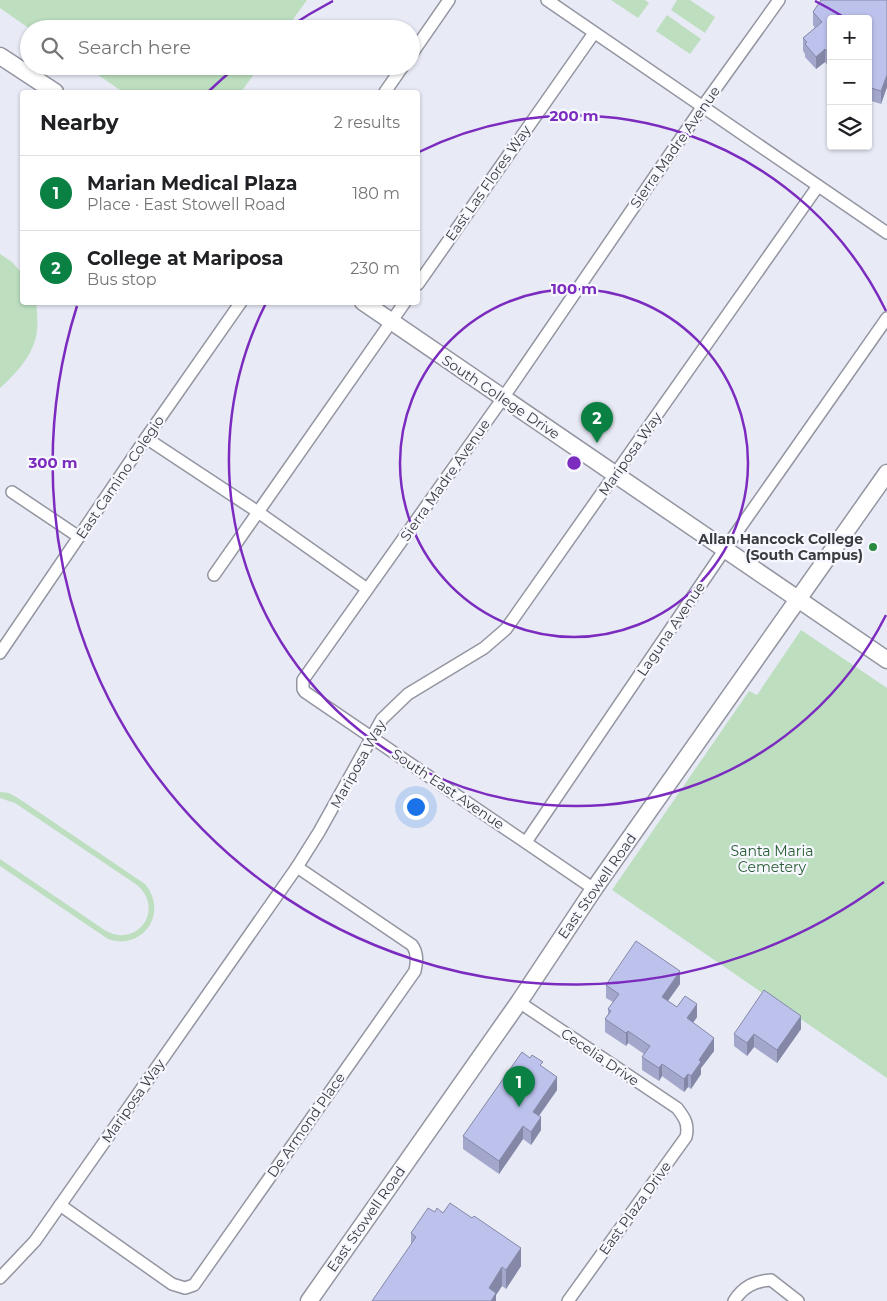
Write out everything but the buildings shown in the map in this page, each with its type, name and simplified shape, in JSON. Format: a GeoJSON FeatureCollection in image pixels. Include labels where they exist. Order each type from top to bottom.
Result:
{"type":"FeatureCollection","features":[{"type":"Feature","properties":{"kind":"main road"},"geometry":{"type":"LineString","coordinates":[[0,56],[20,69]]}},
{"type":"Feature","properties":{"kind":"main road"},"geometry":{"type":"LineString","coordinates":[[28,75],[51,90]]}},
{"type":"Feature","properties":{"kind":"main road","name":"South College Drive"},"geometry":{"type":"LineString","coordinates":[[367,305],[887,660]]}},
{"type":"Feature","properties":{"kind":"main road","name":"East Stowell Road"},"geometry":{"type":"LineString","coordinates":[[309,1301],[519,1002],[594,889],[887,473]]}},
{"type":"Feature","properties":{"kind":"street"},"geometry":{"type":"LineString","coordinates":[[420,42],[448,0]]}},
{"type":"Feature","properties":{"kind":"street"},"geometry":{"type":"LineString","coordinates":[[547,0],[887,233]]}},
{"type":"Feature","properties":{"kind":"street","name":"Sierra Madre Avenue"},"geometry":{"type":"LineString","coordinates":[[303,689],[303,680],[503,398],[703,106],[779,0]]}},
{"type":"Feature","properties":{"kind":"street","name":"East Las Flores Way"},"geometry":{"type":"LineString","coordinates":[[420,281],[594,33]]}},
{"type":"Feature","properties":{"kind":"street"},"geometry":{"type":"LineString","coordinates":[[386,90],[397,75]]}},
{"type":"Feature","properties":{"kind":"street","name":"Mariposa Way"},"geometry":{"type":"LineString","coordinates":[[0,1278],[35,1241],[320,832],[382,719],[408,694],[484,648],[506,629],[818,186]]}},
{"type":"Feature","properties":{"kind":"street","name":"East Camino Colegio"},"geometry":{"type":"LineString","coordinates":[[0,653],[239,305]]}},
{"type":"Feature","properties":{"kind":"street"},"geometry":{"type":"LineString","coordinates":[[214,575],[403,305]]}},
{"type":"Feature","properties":{"kind":"street","name":"Laguna Avenue"},"geometry":{"type":"LineString","coordinates":[[526,842],[725,550],[887,318]]}},
{"type":"Feature","properties":{"kind":"street"},"geometry":{"type":"LineString","coordinates":[[146,438],[258,512],[367,588]]}},
{"type":"Feature","properties":{"kind":"street"},"geometry":{"type":"LineString","coordinates":[[12,492],[79,537]]}},
{"type":"Feature","properties":{"kind":"street","name":"South East Avenue"},"geometry":{"type":"LineString","coordinates":[[303,689],[594,889]]}},
{"type":"Feature","properties":{"kind":"street","name":"De Armond Place"},"geometry":{"type":"LineString","coordinates":[[60,1205],[172,1284],[185,1288],[194,1285],[415,971],[417,961],[412,945],[296,867]]}},
{"type":"Feature","properties":{"kind":"street","name":"Cecelia Drive"},"geometry":{"type":"LineString","coordinates":[[519,1002],[677,1108],[681,1113]]}},
{"type":"Feature","properties":{"kind":"street","name":"East Plaza Drive"},"geometry":{"type":"LineString","coordinates":[[568,1301],[686,1137],[688,1129],[681,1113]]}},
{"type":"Feature","properties":{"kind":"street"},"geometry":{"type":"LineString","coordinates":[[734,1301],[738,1294],[748,1286],[760,1281],[771,1280],[798,1301]]}},
{"type":"Feature","properties":{"kind":"green space"},"geometry":{"type":"Polygon","coordinates":[[[0,0],[307,0],[293,20],[20,20],[20,22],[0,8],[0,0]]]}},
{"type":"Feature","properties":{"kind":"green space"},"geometry":{"type":"Polygon","coordinates":[[[611,0],[645,0],[649,3],[638,18],[611,0]]]}},
{"type":"Feature","properties":{"kind":"green space"},"geometry":{"type":"Polygon","coordinates":[[[677,0],[690,0],[715,17],[705,33],[671,10],[677,0]]]}},
{"type":"Feature","properties":{"kind":"green space"},"geometry":{"type":"Polygon","coordinates":[[[667,15],[701,39],[690,54],[656,31],[667,15]]]}},
{"type":"Feature","properties":{"kind":"green space"},"geometry":{"type":"Polygon","coordinates":[[[98,75],[253,75],[242,90],[120,90],[98,75]]]}},
{"type":"Feature","properties":{"kind":"green space"},"geometry":{"type":"Polygon","coordinates":[[[0,254],[12,262],[20,271],[20,305],[36,305],[37,330],[29,355],[13,376],[0,388],[0,254]]]}},
{"type":"Feature","properties":{"kind":"green space","name":"Santa Maria Cemetery"},"geometry":{"type":"Polygon","coordinates":[[[801,630],[887,688],[887,1078],[612,890],[749,691],[757,695],[801,630]]]}},
{"type":"Feature","properties":{"kind":"green space"},"geometry":{"type":"Polygon","coordinates":[[[0,792],[9,793],[18,798],[145,884],[152,895],[154,907],[149,927],[132,940],[108,939],[0,866],[0,859],[106,931],[118,935],[128,934],[137,930],[144,923],[148,915],[145,895],[137,885],[15,803],[0,798],[0,792]]]}},
{"type":"Feature","properties":{"kind":"place","name":"College at Mariposa"},"geometry":{"type":"Point","coordinates":[597,443]}},
{"type":"Feature","properties":{"kind":"place","name":"Allan Hancock College (South Campus)"},"geometry":{"type":"Point","coordinates":[873,547]}},
{"type":"Feature","properties":{"kind":"place","name":"Marian Medical Plaza"},"geometry":{"type":"Point","coordinates":[519,1107]}}]}
